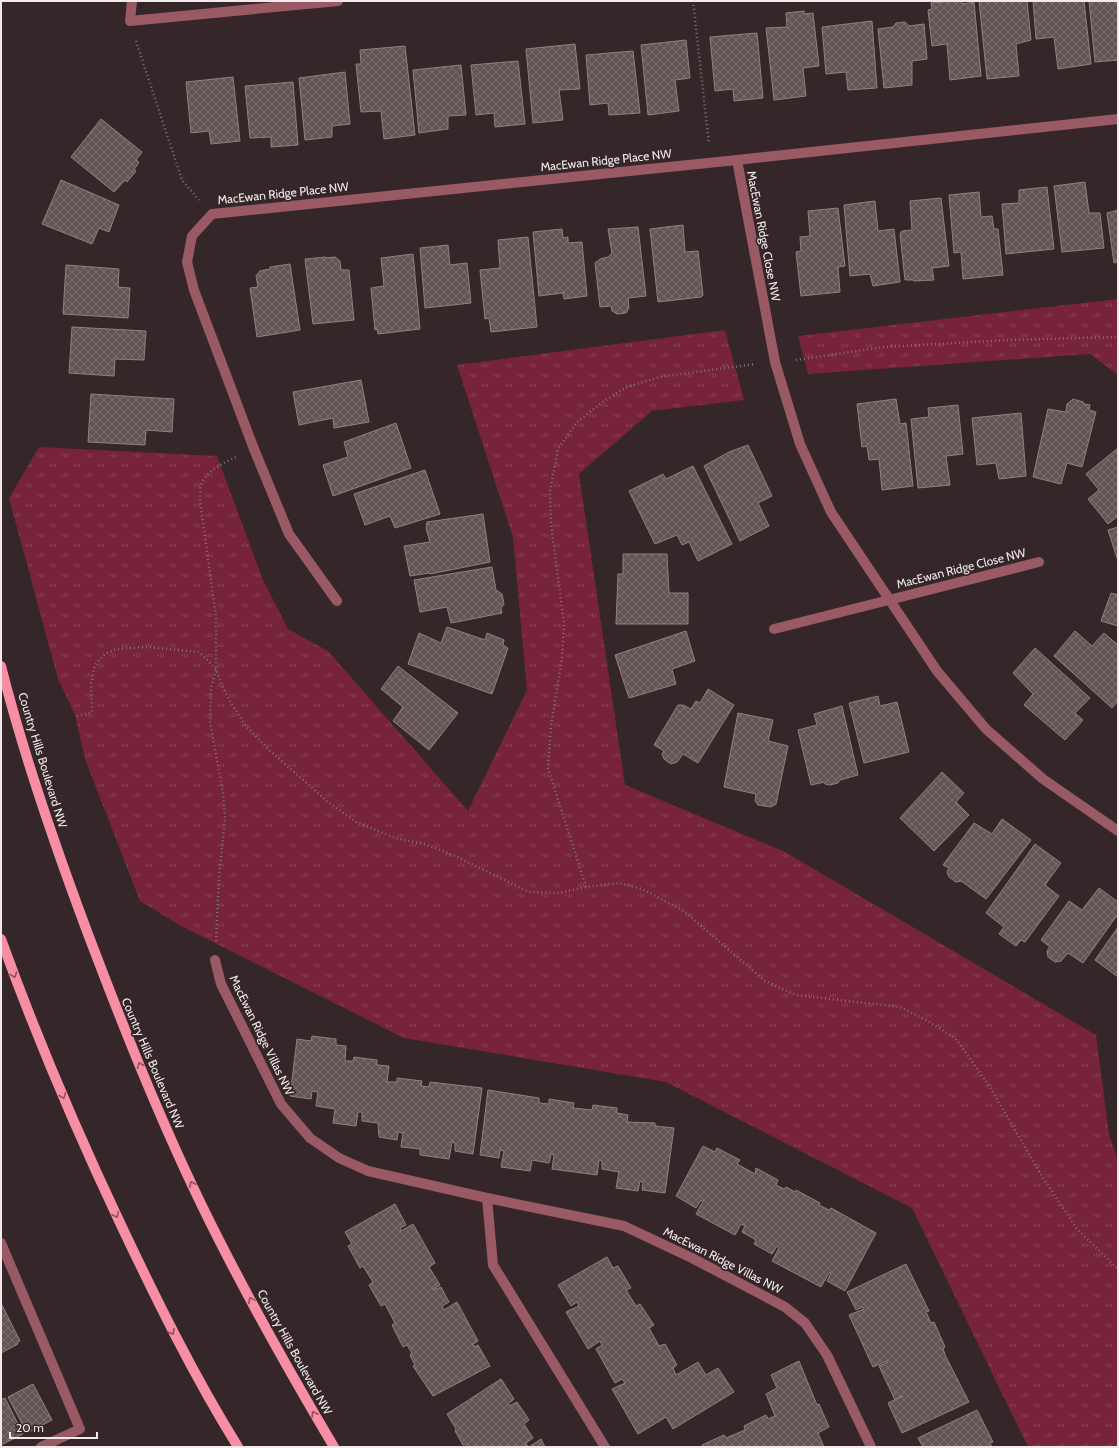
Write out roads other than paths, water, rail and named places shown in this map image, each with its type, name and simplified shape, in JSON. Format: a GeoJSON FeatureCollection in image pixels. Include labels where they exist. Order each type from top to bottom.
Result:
{"type":"FeatureCollection","features":[{"type":"Feature","properties":{"kind":"main road","name":"Country Hills Boulevard NW"},"geometry":{"type":"LineString","coordinates":[[1,666],[18,732],[66,874],[111,996],[169,1134],[217,1236],[270,1337],[334,1447]]}},
{"type":"Feature","properties":{"kind":"main road"},"geometry":{"type":"LineString","coordinates":[[1,939],[23,999],[86,1150],[163,1314],[219,1416],[238,1447]]}},
{"type":"Feature","properties":{"kind":"street"},"geometry":{"type":"LineString","coordinates":[[132,1],[130,22],[338,1]]}},
{"type":"Feature","properties":{"kind":"street","name":"MacEwan Ridge Close NW"},"geometry":{"type":"LineString","coordinates":[[1118,119],[737,160],[774,362],[800,444],[831,512],[937,671],[986,729],[1043,779],[1118,831]]}},
{"type":"Feature","properties":{"kind":"street","name":"MacEwan Ridge Place NW"},"geometry":{"type":"LineString","coordinates":[[337,601],[289,534],[254,449],[194,290],[187,262],[192,236],[212,214],[737,160]]}},
{"type":"Feature","properties":{"kind":"street","name":"MacEwan Ridge Close NW"},"geometry":{"type":"LineString","coordinates":[[774,629],[1039,562]]}},
{"type":"Feature","properties":{"kind":"street","name":"MacEwan Ridge Villas NW"},"geometry":{"type":"LineString","coordinates":[[215,960],[221,984],[281,1104],[310,1138],[339,1158],[368,1171],[487,1198],[624,1226],[692,1258],[785,1307],[804,1322],[827,1355],[872,1447]]}},
{"type":"Feature","properties":{"kind":"street"},"geometry":{"type":"LineString","coordinates":[[487,1198],[493,1265],[605,1447]]}},
{"type":"Feature","properties":{"kind":"street"},"geometry":{"type":"LineString","coordinates":[[1,1243],[80,1430],[41,1447]]}}]}
